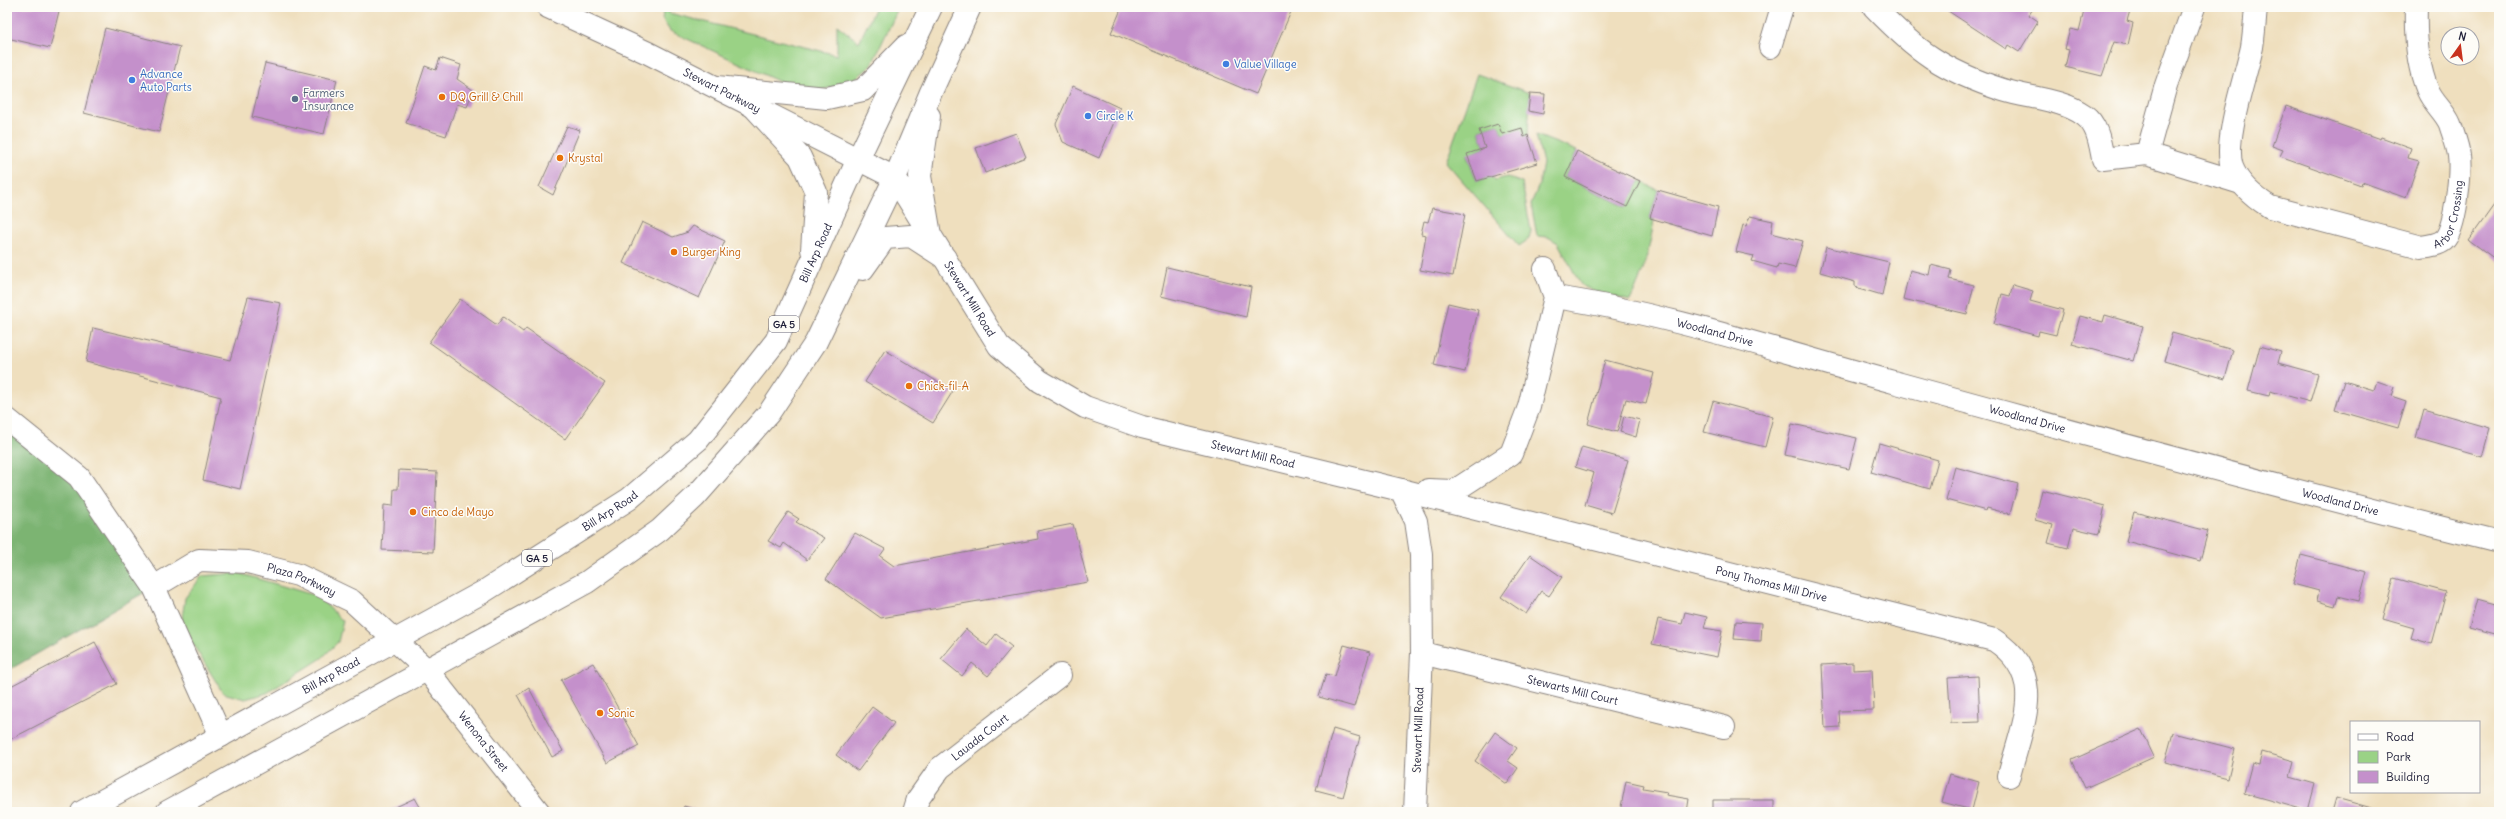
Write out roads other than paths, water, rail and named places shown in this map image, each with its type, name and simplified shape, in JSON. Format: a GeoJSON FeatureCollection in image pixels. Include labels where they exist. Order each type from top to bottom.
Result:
{"type":"FeatureCollection","features":[{"type":"Feature","properties":{"kind":"street","name":"Stewart Parkway"},"geometry":{"type":"LineString","coordinates":[[548,7],[648,52],[895,178]]}},
{"type":"Feature","properties":{"kind":"street","name":"Bill Arp Road"},"geometry":{"type":"LineString","coordinates":[[82,812],[395,642],[483,592],[629,499],[698,440],[776,341],[858,159],[931,7]]}},
{"type":"Feature","properties":{"kind":"street"},"geometry":{"type":"LineString","coordinates":[[816,342],[895,178],[931,92],[970,7]]}},
{"type":"Feature","properties":{"kind":"street"},"geometry":{"type":"LineString","coordinates":[[1770,47],[1782,7]]}},
{"type":"Feature","properties":{"kind":"street"},"geometry":{"type":"LineString","coordinates":[[1874,7],[1900,35],[1924,55],[1956,72],[2003,90],[2057,104],[2085,115],[2098,134],[2103,159],[2147,154],[2241,183]]}},
{"type":"Feature","properties":{"kind":"street"},"geometry":{"type":"LineString","coordinates":[[2147,154],[2166,85],[2194,7]]}},
{"type":"Feature","properties":{"kind":"street"},"geometry":{"type":"LineString","coordinates":[[2241,183],[2232,168],[2230,154],[2244,76],[2252,46],[2256,7]]}},
{"type":"Feature","properties":{"kind":"street","name":"Arbor Crossing"},"geometry":{"type":"LineString","coordinates":[[2241,183],[2253,196],[2270,207],[2360,232],[2421,247],[2433,245],[2445,239],[2452,222],[2457,194],[2460,156],[2449,123],[2439,105],[2428,93],[2419,61],[2415,32],[2416,7]]}},
{"type":"Feature","properties":{"kind":"street"},"geometry":{"type":"LineString","coordinates":[[717,87],[827,98],[863,90],[919,32]]}},
{"type":"Feature","properties":{"kind":"street"},"geometry":{"type":"LineString","coordinates":[[930,235],[920,176],[931,92]]}},
{"type":"Feature","properties":{"kind":"street"},"geometry":{"type":"LineString","coordinates":[[752,106],[800,157],[816,192],[811,265]]}},
{"type":"Feature","properties":{"kind":"street","name":"Stewart Mill Road"},"geometry":{"type":"LineString","coordinates":[[895,178],[1000,346],[1040,381],[1085,407],[1142,427],[1401,490],[1416,521],[1421,554],[1422,653],[1415,812]]}},
{"type":"Feature","properties":{"kind":"street"},"geometry":{"type":"LineString","coordinates":[[167,812],[587,582],[660,530],[696,497],[770,413],[872,254],[885,238],[911,236],[945,258]]}},
{"type":"Feature","properties":{"kind":"street"},"geometry":{"type":"LineString","coordinates":[[1401,490],[1454,491],[1511,454],[1529,407],[1555,296],[1544,269]]}},
{"type":"Feature","properties":{"kind":"street","name":"Woodland Drive"},"geometry":{"type":"LineString","coordinates":[[1555,296],[1601,304],[1728,337],[2318,497],[2499,542]]}},
{"type":"Feature","properties":{"kind":"street"},"geometry":{"type":"LineString","coordinates":[[7,419],[79,477],[154,588],[221,736]]}},
{"type":"Feature","properties":{"kind":"street","name":"Pony Thomas Mill Drive"},"geometry":{"type":"LineString","coordinates":[[1401,490],[1994,640],[2016,658],[2026,678],[2028,695],[2026,711],[2010,776]]}},
{"type":"Feature","properties":{"kind":"street","name":"Plaza Parkway"},"geometry":{"type":"LineString","coordinates":[[154,588],[199,560],[248,562],[298,575],[352,601],[427,670]]}},
{"type":"Feature","properties":{"kind":"street","name":"Stewarts Mill Court"},"geometry":{"type":"LineString","coordinates":[[1422,653],[1724,727]]}},
{"type":"Feature","properties":{"kind":"street","name":"Wenona Street"},"geometry":{"type":"LineString","coordinates":[[427,670],[540,812]]}},
{"type":"Feature","properties":{"kind":"street","name":"Lauada Court"},"geometry":{"type":"LineString","coordinates":[[914,812],[918,799],[940,768],[1060,675]]}},
{"type":"Feature","properties":{"kind":"place","name":"Value Village"},"geometry":{"type":"Point","coordinates":[1226,64]}},
{"type":"Feature","properties":{"kind":"place","name":"Advance Auto Parts"},"geometry":{"type":"Point","coordinates":[132,80]}},
{"type":"Feature","properties":{"kind":"place","name":"DQ Grill & Chill"},"geometry":{"type":"Point","coordinates":[442,97]}},
{"type":"Feature","properties":{"kind":"place","name":"Farmers Insurance"},"geometry":{"type":"Point","coordinates":[295,99]}},
{"type":"Feature","properties":{"kind":"place","name":"Circle K"},"geometry":{"type":"Point","coordinates":[1088,116]}},
{"type":"Feature","properties":{"kind":"place","name":"Krystal"},"geometry":{"type":"Point","coordinates":[560,158]}},
{"type":"Feature","properties":{"kind":"place","name":"Burger King"},"geometry":{"type":"Point","coordinates":[674,252]}},
{"type":"Feature","properties":{"kind":"place","name":"Chick-fil-A"},"geometry":{"type":"Point","coordinates":[909,386]}},
{"type":"Feature","properties":{"kind":"place","name":"Cinco de Mayo"},"geometry":{"type":"Point","coordinates":[413,512]}},
{"type":"Feature","properties":{"kind":"place","name":"Sonic"},"geometry":{"type":"Point","coordinates":[600,713]}}]}
